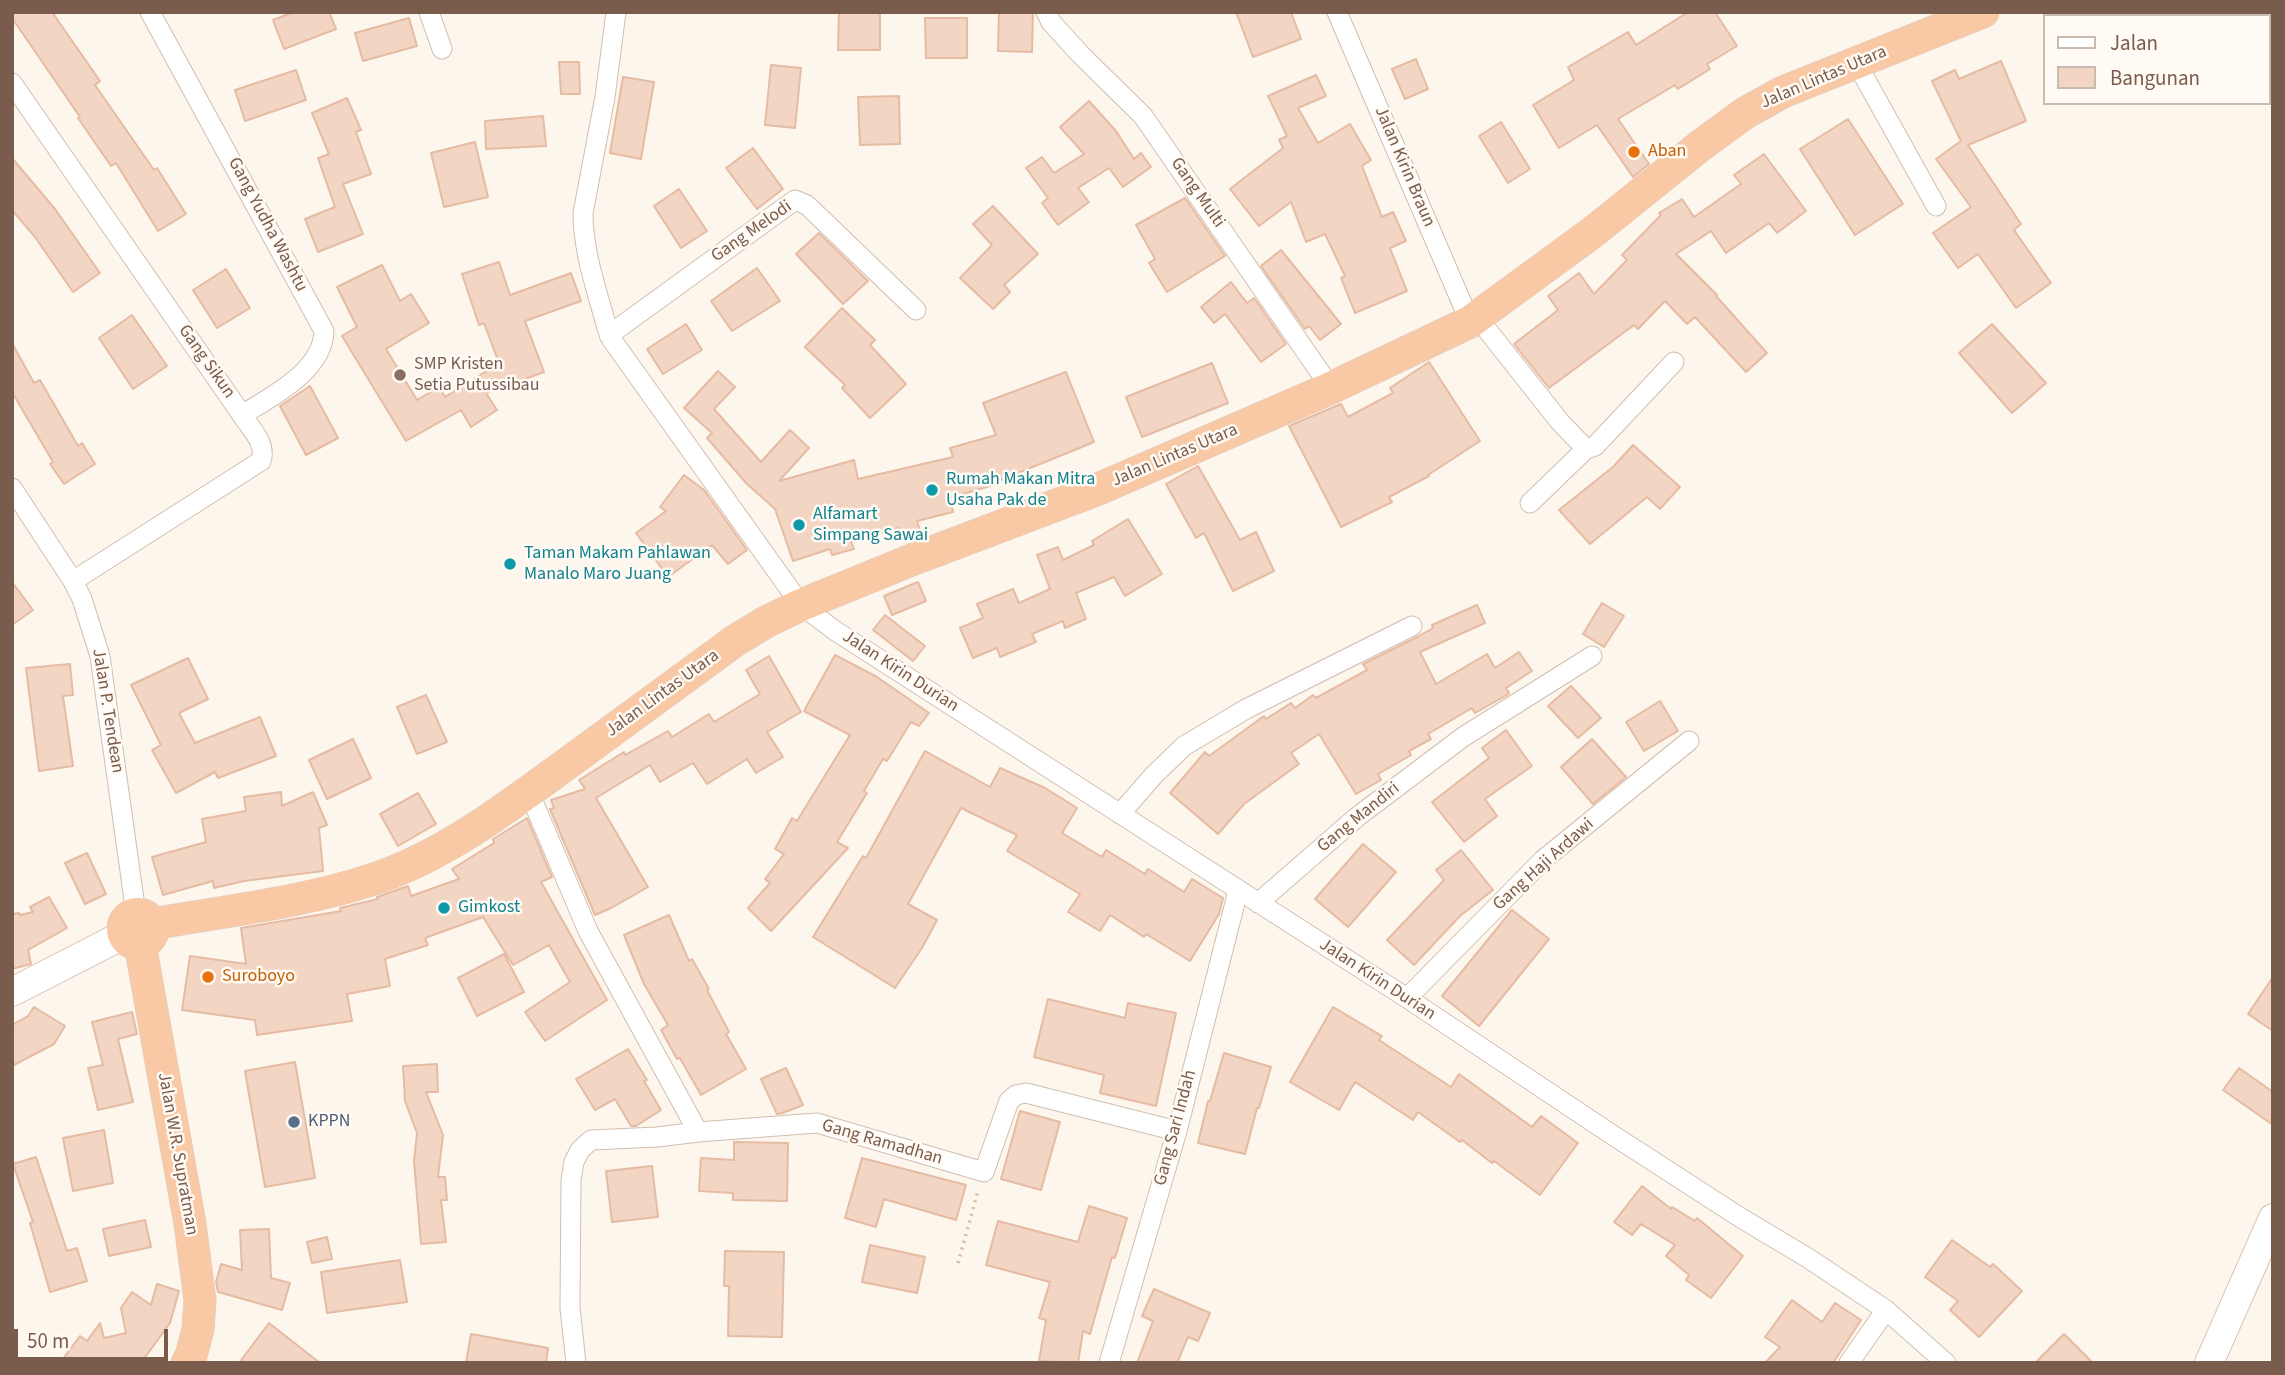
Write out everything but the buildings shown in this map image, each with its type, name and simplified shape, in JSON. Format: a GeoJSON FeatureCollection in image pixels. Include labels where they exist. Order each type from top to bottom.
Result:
{"type":"FeatureCollection","features":[{"type":"Feature","properties":{"kind":"highway","name":"Jalan Lintas Utara"},"geometry":{"type":"LineString","coordinates":[[138,929],[342,889],[380,877],[418,860],[475,828],[529,792],[736,640],[766,622],[914,559],[1096,490],[1331,388],[1473,320],[1593,232],[1745,113],[1783,92],[1983,12]]}},
{"type":"Feature","properties":{"kind":"highway","name":"Jalan W.R. Supratman"},"geometry":{"type":"LineString","coordinates":[[138,929],[191,1224],[200,1300],[198,1329],[187,1363]]}},
{"type":"Feature","properties":{"kind":"main road"},"geometry":{"type":"LineString","coordinates":[[12,992],[138,929]]}},
{"type":"Feature","properties":{"kind":"main road"},"geometry":{"type":"LineString","coordinates":[[2209,1363],[2273,1218]]}},
{"type":"Feature","properties":{"kind":"street","name":"Gang Yudha Washtu"},"geometry":{"type":"LineString","coordinates":[[150,12],[324,331],[321,349],[316,358],[287,386],[242,415]]}},
{"type":"Feature","properties":{"kind":"street"},"geometry":{"type":"LineString","coordinates":[[429,12],[442,49]]}},
{"type":"Feature","properties":{"kind":"street"},"geometry":{"type":"LineString","coordinates":[[616,12],[605,97],[583,213],[588,255],[608,331],[801,605]]}},
{"type":"Feature","properties":{"kind":"street","name":"Gang Multi"},"geometry":{"type":"LineString","coordinates":[[1046,12],[1051,22],[1143,116],[1331,388]]}},
{"type":"Feature","properties":{"kind":"street","name":"Jalan Kirin Braun"},"geometry":{"type":"LineString","coordinates":[[1337,12],[1473,320],[1586,449]]}},
{"type":"Feature","properties":{"kind":"street"},"geometry":{"type":"LineString","coordinates":[[1857,64],[1936,206]]}},
{"type":"Feature","properties":{"kind":"street","name":"Gang Sikun"},"geometry":{"type":"LineString","coordinates":[[12,83],[242,415],[263,446],[264,454],[261,461],[73,581]]}},
{"type":"Feature","properties":{"kind":"street","name":"Gang Melodi"},"geometry":{"type":"LineString","coordinates":[[608,331],[795,200],[807,205],[916,310]]}},
{"type":"Feature","properties":{"kind":"street"},"geometry":{"type":"LineString","coordinates":[[1530,503],[1586,449],[1595,446],[1674,362]]}},
{"type":"Feature","properties":{"kind":"street","name":"Jalan P. Tendean"},"geometry":{"type":"LineString","coordinates":[[12,488],[82,598],[100,656],[138,929]]}},
{"type":"Feature","properties":{"kind":"street","name":"Jalan Kirin Durian"},"geometry":{"type":"LineString","coordinates":[[801,605],[834,630],[1407,998],[1611,1134],[1808,1258],[1886,1310],[1946,1363]]}},
{"type":"Feature","properties":{"kind":"street"},"geometry":{"type":"LineString","coordinates":[[1120,814],[1184,746],[1246,709],[1412,626]]}},
{"type":"Feature","properties":{"kind":"street","name":"Gang Mandiri"},"geometry":{"type":"LineString","coordinates":[[1258,903],[1357,817],[1464,737],[1592,656]]}},
{"type":"Feature","properties":{"kind":"street","name":"Gang Haji Ardawi"},"geometry":{"type":"LineString","coordinates":[[1407,998],[1544,860],[1689,741]]}},
{"type":"Feature","properties":{"kind":"street"},"geometry":{"type":"LineString","coordinates":[[529,792],[594,942],[698,1132]]}},
{"type":"Feature","properties":{"kind":"street","name":"Gang Sari Indah"},"geometry":{"type":"LineString","coordinates":[[1110,1363],[1177,1131],[1238,891]]}},
{"type":"Feature","properties":{"kind":"street"},"geometry":{"type":"LineString","coordinates":[[984,1172],[1009,1101],[1016,1095],[1026,1093],[1177,1131]]}},
{"type":"Feature","properties":{"kind":"street","name":"Gang Ramadhan"},"geometry":{"type":"LineString","coordinates":[[576,1363],[570,1308],[571,1180],[574,1162],[580,1150],[592,1140],[657,1138],[698,1132],[817,1123],[984,1172]]}},
{"type":"Feature","properties":{"kind":"street"},"geometry":{"type":"LineString","coordinates":[[1849,1363],[1886,1310]]}},
{"type":"Feature","properties":{"kind":"path"},"geometry":{"type":"LineString","coordinates":[[958,1263],[984,1172]]}},
{"type":"Feature","properties":{"kind":"place","name":"Aban"},"geometry":{"type":"Point","coordinates":[1634,152]}},
{"type":"Feature","properties":{"kind":"place","name":"SMP Kristen Setia Putussibau"},"geometry":{"type":"Point","coordinates":[400,375]}},
{"type":"Feature","properties":{"kind":"place","name":"Rumah Makan Mitra Usaha Pak de"},"geometry":{"type":"Point","coordinates":[932,490]}},
{"type":"Feature","properties":{"kind":"place","name":"Alfamart Simpang Sawai"},"geometry":{"type":"Point","coordinates":[799,525]}},
{"type":"Feature","properties":{"kind":"place","name":"Taman Makam Pahlawan Manalo Maro Juang"},"geometry":{"type":"Point","coordinates":[510,564]}},
{"type":"Feature","properties":{"kind":"place","name":"Gimkost"},"geometry":{"type":"Point","coordinates":[444,908]}},
{"type":"Feature","properties":{"kind":"place","name":"Suroboyo"},"geometry":{"type":"Point","coordinates":[208,977]}},
{"type":"Feature","properties":{"kind":"place","name":"KPPN"},"geometry":{"type":"Point","coordinates":[294,1122]}}]}
